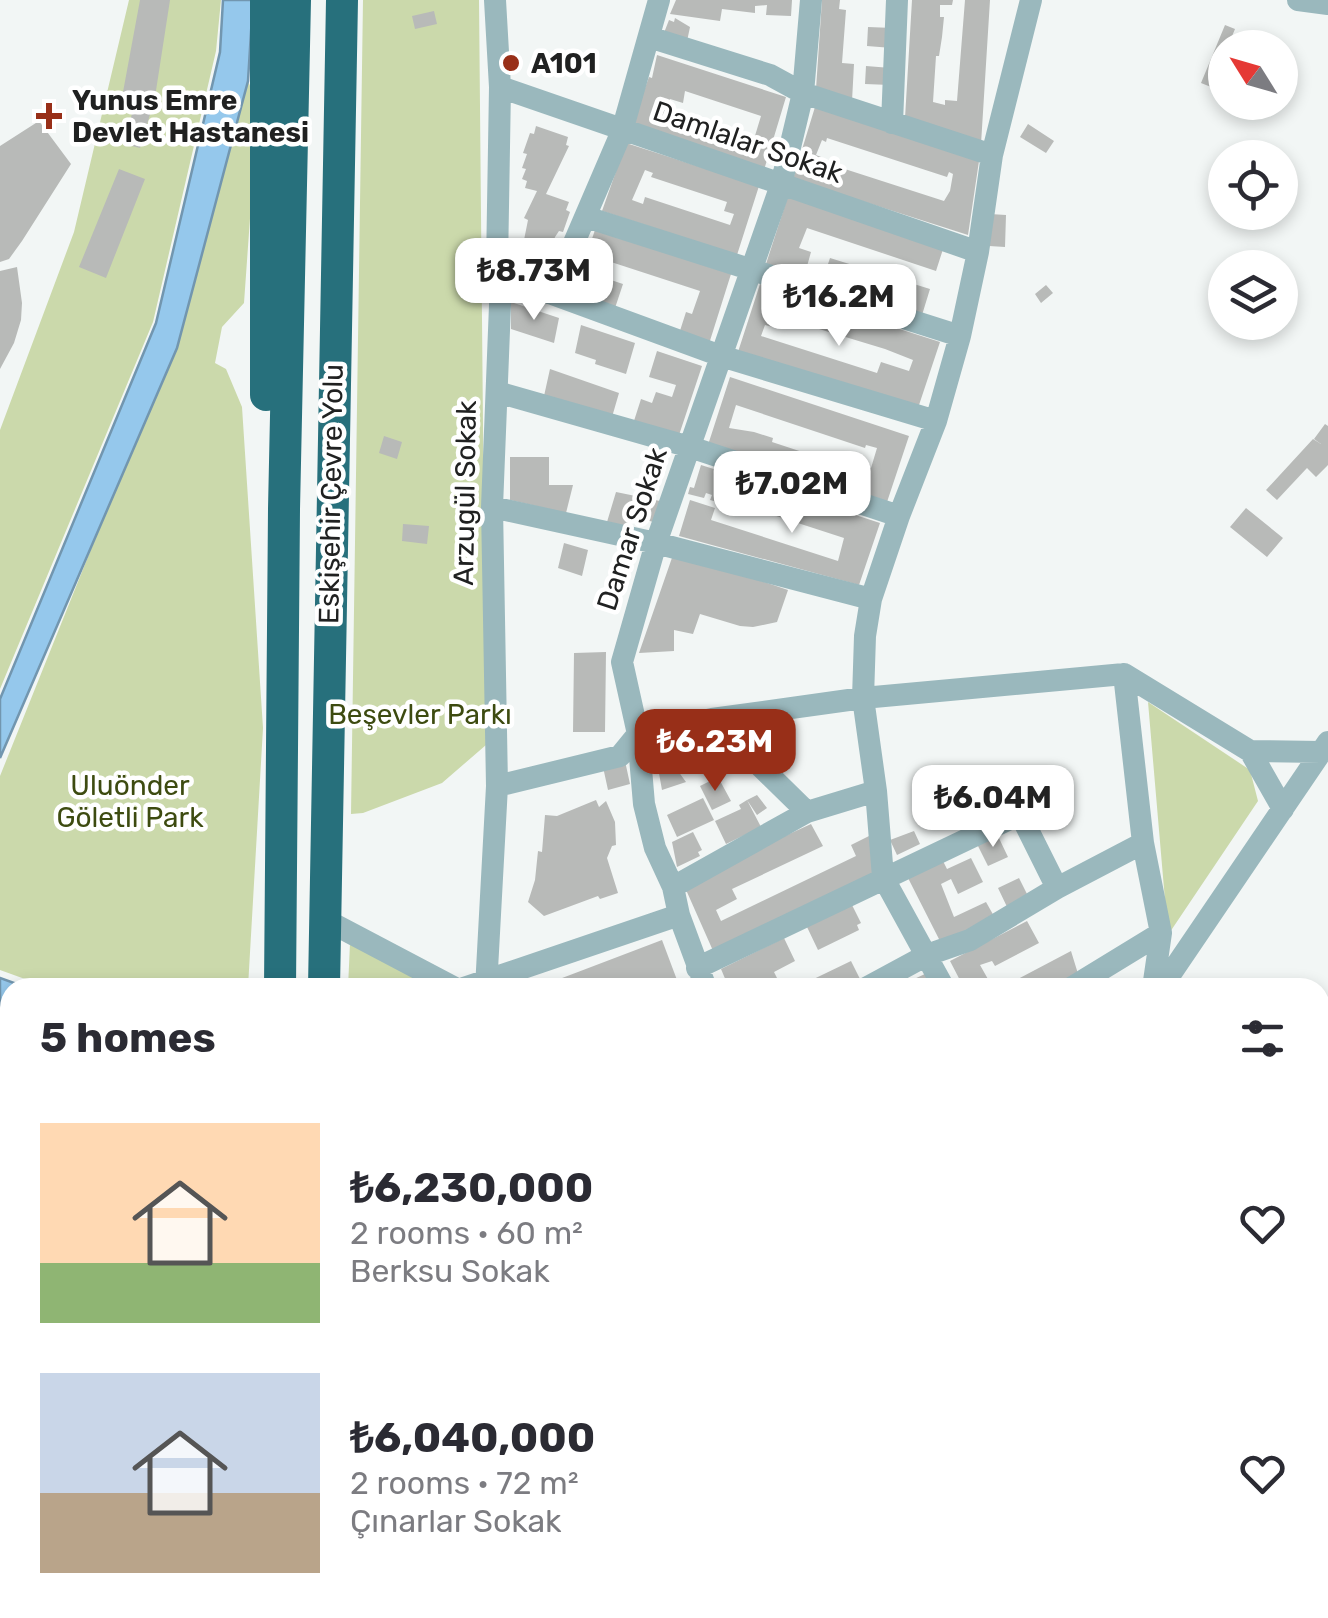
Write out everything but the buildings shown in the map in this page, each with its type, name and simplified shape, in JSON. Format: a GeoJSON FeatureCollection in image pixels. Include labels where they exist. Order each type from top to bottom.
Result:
{"type":"FeatureCollection","features":[{"type":"Feature","properties":{"kind":"highway"},"geometry":{"type":"LineString","coordinates":[[266,0],[269,656],[283,716]]}},
{"type":"Feature","properties":{"kind":"highway","name":"Eskişehir Çevre Yolu"},"geometry":{"type":"LineString","coordinates":[[280,978],[295,0]]}},
{"type":"Feature","properties":{"kind":"highway","name":"Eskişehir Çevre Yolu"},"geometry":{"type":"LineString","coordinates":[[324,978],[342,0]]}},
{"type":"Feature","properties":{"kind":"highway"},"geometry":{"type":"LineString","coordinates":[[262,978],[267,921],[283,845]]}},
{"type":"Feature","properties":{"kind":"street","name":"Arzugül Sokak"},"geometry":{"type":"LineString","coordinates":[[480,978],[497,786],[492,508],[501,280],[497,266],[500,87],[495,0]]}},
{"type":"Feature","properties":{"kind":"street"},"geometry":{"type":"LineString","coordinates":[[552,294],[622,131],[658,0]]}},
{"type":"Feature","properties":{"kind":"street","name":"Damar Sokak"},"geometry":{"type":"LineString","coordinates":[[701,978],[672,887],[655,848],[644,804],[638,734],[622,662],[656,543],[781,185],[803,93],[811,0]]}},
{"type":"Feature","properties":{"kind":"street"},"geometry":{"type":"LineString","coordinates":[[892,123],[897,0]]}},
{"type":"Feature","properties":{"kind":"street"},"geometry":{"type":"LineString","coordinates":[[939,978],[882,876],[876,790],[862,698],[865,636],[871,599],[898,516],[936,421],[960,336],[978,252],[992,155],[1031,0]]}},
{"type":"Feature","properties":{"kind":"street"},"geometry":{"type":"LineString","coordinates":[[1298,0],[1328,4]]}},
{"type":"Feature","properties":{"kind":"street"},"geometry":{"type":"LineString","coordinates":[[649,37],[992,155]]}},
{"type":"Feature","properties":{"kind":"street","name":"Damlalar Sokak"},"geometry":{"type":"LineString","coordinates":[[500,87],[978,252]]}},
{"type":"Feature","properties":{"kind":"street"},"geometry":{"type":"LineString","coordinates":[[586,218],[960,336]]}},
{"type":"Feature","properties":{"kind":"street"},"geometry":{"type":"LineString","coordinates":[[501,280],[552,294],[722,356],[936,421]]}},
{"type":"Feature","properties":{"kind":"street"},"geometry":{"type":"LineString","coordinates":[[497,392],[690,447],[898,516]]}},
{"type":"Feature","properties":{"kind":"street"},"geometry":{"type":"LineString","coordinates":[[492,508],[656,543],[871,599]]}},
{"type":"Feature","properties":{"kind":"street"},"geometry":{"type":"LineString","coordinates":[[497,786],[620,756],[638,734],[712,718],[862,698],[1124,674],[1250,752],[1282,809]]}},
{"type":"Feature","properties":{"kind":"street"},"geometry":{"type":"LineString","coordinates":[[1124,674],[1142,844],[1161,934],[1154,978]]}},
{"type":"Feature","properties":{"kind":"street"},"geometry":{"type":"LineString","coordinates":[[712,718],[807,812]]}},
{"type":"Feature","properties":{"kind":"street"},"geometry":{"type":"LineString","coordinates":[[1250,752],[1324,747]]}},
{"type":"Feature","properties":{"kind":"street"},"geometry":{"type":"LineString","coordinates":[[1168,978],[1324,747]]}},
{"type":"Feature","properties":{"kind":"street"},"geometry":{"type":"LineString","coordinates":[[672,887],[807,812],[876,790]]}},
{"type":"Feature","properties":{"kind":"street"},"geometry":{"type":"LineString","coordinates":[[701,978],[882,876],[1020,814],[1057,888]]}},
{"type":"Feature","properties":{"kind":"street"},"geometry":{"type":"LineString","coordinates":[[885,978],[970,940],[1057,888],[1142,844]]}},
{"type":"Feature","properties":{"kind":"street"},"geometry":{"type":"LineString","coordinates":[[499,978],[679,914]]}},
{"type":"Feature","properties":{"kind":"street"},"geometry":{"type":"LineString","coordinates":[[324,920],[437,978]]}},
{"type":"Feature","properties":{"kind":"street"},"geometry":{"type":"LineString","coordinates":[[1088,978],[1161,934]]}},
{"type":"Feature","properties":{"kind":"green space"},"geometry":{"type":"Polygon","coordinates":[[[129,0],[221,0],[216,51],[153,322],[0,689],[0,430],[74,232],[129,0]]]}},
{"type":"Feature","properties":{"kind":"green space","name":"Beşevler Parkı"},"geometry":{"type":"Polygon","coordinates":[[[363,0],[479,0],[486,745],[442,783],[351,814],[363,0]]]}},
{"type":"Feature","properties":{"kind":"green space","name":"Uluönder Göletli Park"},"geometry":{"type":"Polygon","coordinates":[[[248,81],[258,106],[244,303],[222,327],[215,363],[226,369],[242,407],[263,728],[249,978],[22,978],[0,970],[0,776],[177,348],[248,81]]]}},
{"type":"Feature","properties":{"kind":"green space"},"geometry":{"type":"Polygon","coordinates":[[[1148,702],[1250,770],[1258,801],[1168,935],[1148,702]]]}},
{"type":"Feature","properties":{"kind":"green space"},"geometry":{"type":"Polygon","coordinates":[[[350,943],[415,978],[348,978],[350,943]]]}},
{"type":"Feature","properties":{"kind":"water"},"geometry":{"type":"Polygon","coordinates":[[[223,0],[253,0],[248,81],[177,348],[0,758],[0,699],[156,323],[220,52],[223,0]]]}},
{"type":"Feature","properties":{"kind":"place","name":"A101"},"geometry":{"type":"Point","coordinates":[511,63]}},
{"type":"Feature","properties":{"kind":"place","name":"Yunus Emre Devlet Hastanesi"},"geometry":{"type":"Point","coordinates":[49,116]}}]}
